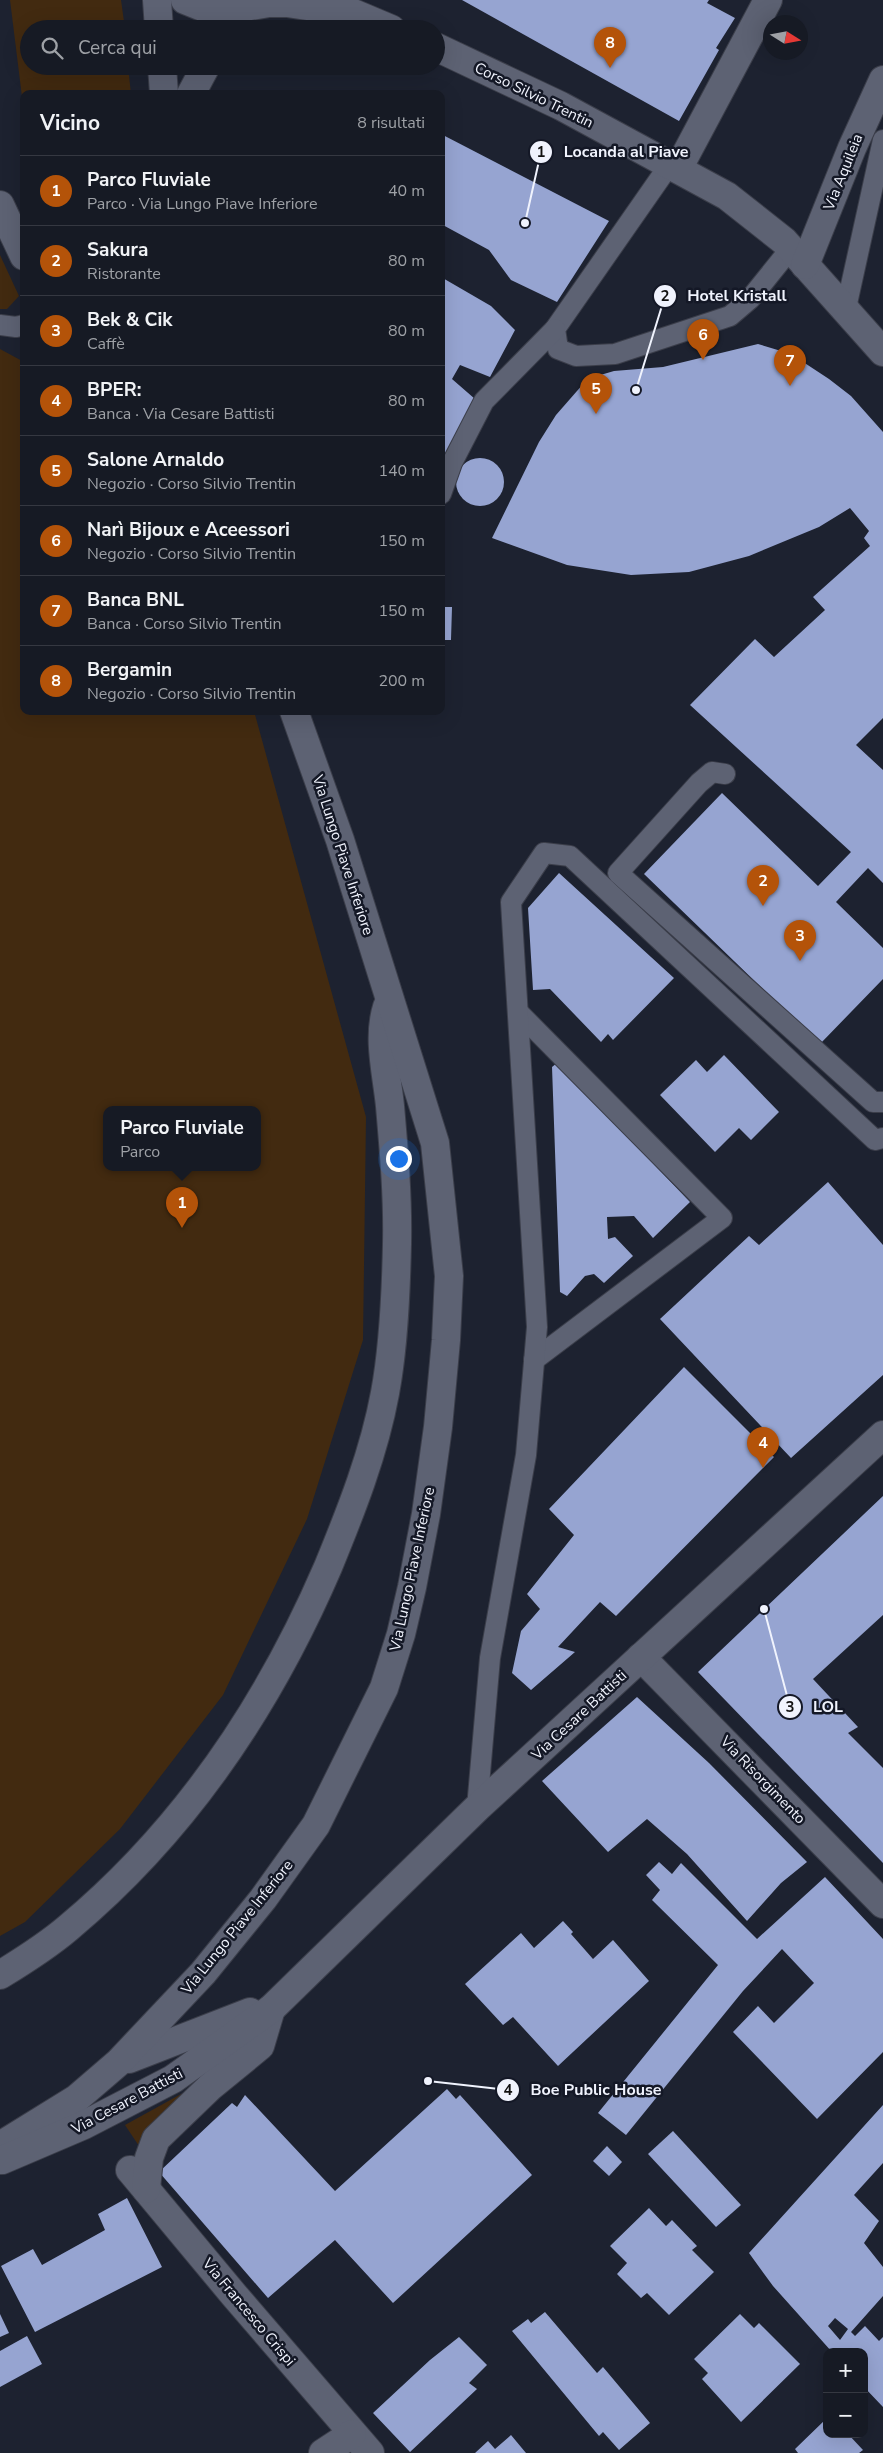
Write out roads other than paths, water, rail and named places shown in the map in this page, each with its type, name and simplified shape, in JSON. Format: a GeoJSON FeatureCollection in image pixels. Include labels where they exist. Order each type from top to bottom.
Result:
{"type":"FeatureCollection","features":[{"type":"Feature","properties":{"kind":"street"},"geometry":{"type":"LineString","coordinates":[[157,0],[158,20]]}},
{"type":"Feature","properties":{"kind":"street"},"geometry":{"type":"LineString","coordinates":[[185,0],[210,10],[238,12],[269,3],[345,7],[372,20]]}},
{"type":"Feature","properties":{"kind":"street"},"geometry":{"type":"LineString","coordinates":[[674,166],[768,0]]}},
{"type":"Feature","properties":{"kind":"street","name":"Corso Silvio Trentin"},"geometry":{"type":"LineString","coordinates":[[445,51],[561,106],[727,196],[777,234],[846,308],[883,352]]}},
{"type":"Feature","properties":{"kind":"street"},"geometry":{"type":"LineString","coordinates":[[163,75],[164,90]]}},
{"type":"Feature","properties":{"kind":"street"},"geometry":{"type":"LineString","coordinates":[[193,90],[201,75]]}},
{"type":"Feature","properties":{"kind":"street","name":"Via Aquileia"},"geometry":{"type":"LineString","coordinates":[[798,256],[852,148],[883,80]]}},
{"type":"Feature","properties":{"kind":"street"},"geometry":{"type":"LineString","coordinates":[[0,205],[20,248]]}},
{"type":"Feature","properties":{"kind":"street","name":"Via Lungo Piave Inferiore"},"geometry":{"type":"LineString","coordinates":[[0,2146],[76,2098],[119,2062],[203,1973],[263,1898],[316,1826],[384,1688],[401,1634],[426,1514],[438,1426],[448,1276],[435,1143],[340,840],[295,715]]}},
{"type":"Feature","properties":{"kind":"street","name":"Via Lungo Piave Inferiore"},"geometry":{"type":"LineString","coordinates":[[0,1975],[67,1929],[126,1874],[183,1812],[234,1742],[280,1668],[311,1606],[340,1538],[364,1471],[385,1393],[394,1312],[397,1178],[383,1036],[384,1016],[389,999]]}},
{"type":"Feature","properties":{"kind":"street","name":"Via Cesare Battisti"},"geometry":{"type":"LineString","coordinates":[[0,2161],[84,2125],[173,2079],[276,2005],[477,1808],[883,1435]]}},
{"type":"Feature","properties":{"kind":"street","name":"Via Risorgimento"},"geometry":{"type":"LineString","coordinates":[[642,1657],[883,1904]]}},
{"type":"Feature","properties":{"kind":"street","name":"Via Cesare Battisti"},"geometry":{"type":"LineString","coordinates":[[119,2062],[276,2005]]}},
{"type":"Feature","properties":{"kind":"street","name":"Via Cesare Battisti"},"geometry":{"type":"LineString","coordinates":[[138,2179],[149,2158],[156,2138],[210,2087],[260,2046],[276,2005]]}},
{"type":"Feature","properties":{"kind":"street","name":"Via Francesco Crispi"},"geometry":{"type":"LineString","coordinates":[[138,2179],[361,2443]]}},
{"type":"Feature","properties":{"kind":"street"},"geometry":{"type":"LineString","coordinates":[[323,2453],[361,2443]]}},
{"type":"Feature","properties":{"kind":"lane"},"geometry":{"type":"LineString","coordinates":[[846,308],[883,140]]}},
{"type":"Feature","properties":{"kind":"lane"},"geometry":{"type":"LineString","coordinates":[[445,483],[452,463],[484,401],[555,329],[674,166]]}},
{"type":"Feature","properties":{"kind":"lane"},"geometry":{"type":"LineString","coordinates":[[555,329],[558,349],[576,356],[615,354],[730,316],[798,256]]}},
{"type":"Feature","properties":{"kind":"lane"},"geometry":{"type":"LineString","coordinates":[[0,325],[20,326]]}},
{"type":"Feature","properties":{"kind":"lane"},"geometry":{"type":"LineString","coordinates":[[725,774],[712,772],[699,783],[618,873],[873,1102],[883,1102]]}},
{"type":"Feature","properties":{"kind":"lane"},"geometry":{"type":"LineString","coordinates":[[477,1808],[490,1658],[526,1455],[537,1327],[512,902],[544,853],[570,856],[875,1140],[883,1138]]}},
{"type":"Feature","properties":{"kind":"lane"},"geometry":{"type":"LineString","coordinates":[[518,1012],[722,1218],[534,1360]]}},
{"type":"Feature","properties":{"kind":"place","name":"Bergamin"},"geometry":{"type":"Point","coordinates":[610,68]}},
{"type":"Feature","properties":{"kind":"place","name":"Locanda al Piave"},"geometry":{"type":"Point","coordinates":[525,223]}},
{"type":"Feature","properties":{"kind":"place","name":"Narì Bijoux e Aceessori"},"geometry":{"type":"Point","coordinates":[703,360]}},
{"type":"Feature","properties":{"kind":"place","name":"Banca BNL"},"geometry":{"type":"Point","coordinates":[790,386]}},
{"type":"Feature","properties":{"kind":"place","name":"Hotel Kristall"},"geometry":{"type":"Point","coordinates":[636,390]}},
{"type":"Feature","properties":{"kind":"place","name":"Salone Arnaldo"},"geometry":{"type":"Point","coordinates":[596,414]}},
{"type":"Feature","properties":{"kind":"place","name":"Sakura"},"geometry":{"type":"Point","coordinates":[763,906]}},
{"type":"Feature","properties":{"kind":"place","name":"Bek & Cik"},"geometry":{"type":"Point","coordinates":[800,961]}},
{"type":"Feature","properties":{"kind":"place","name":"Parco Fluviale"},"geometry":{"type":"Point","coordinates":[182,1228]}},
{"type":"Feature","properties":{"kind":"place","name":"BPER:"},"geometry":{"type":"Point","coordinates":[763,1468]}},
{"type":"Feature","properties":{"kind":"place","name":"LOL"},"geometry":{"type":"Point","coordinates":[764,1609]}},
{"type":"Feature","properties":{"kind":"place","name":"Boe Public House"},"geometry":{"type":"Point","coordinates":[428,2081]}}]}
